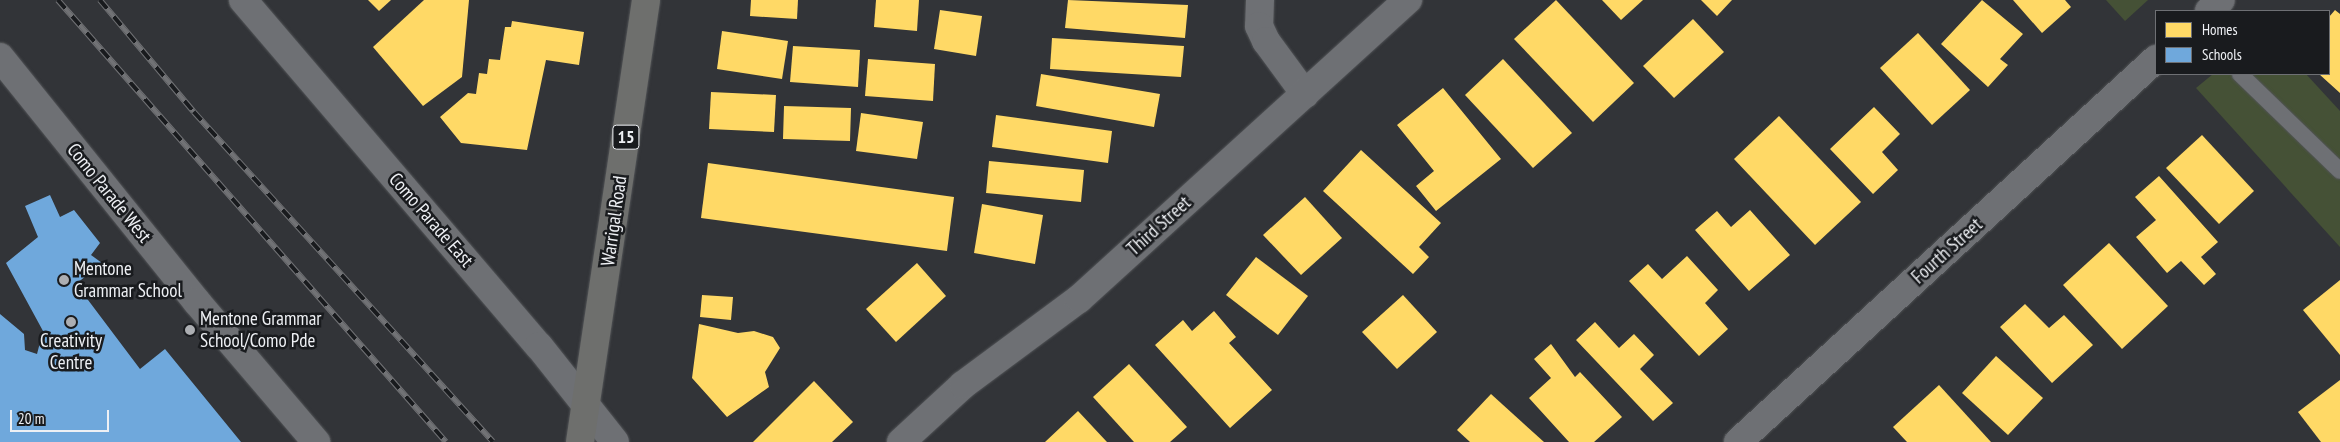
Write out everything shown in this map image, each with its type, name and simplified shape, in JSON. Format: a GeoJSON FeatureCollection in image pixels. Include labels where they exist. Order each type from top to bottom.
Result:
{"type":"FeatureCollection","features":[{"type":"Feature","properties":{"kind":"main road","name":"Warrigal Road"},"geometry":{"type":"LineString","coordinates":[[580,442],[646,0]]}},
{"type":"Feature","properties":{"kind":"street","name":"Como Parade East"},"geometry":{"type":"LineString","coordinates":[[244,0],[586,404],[615,442]]}},
{"type":"Feature","properties":{"kind":"street"},"geometry":{"type":"LineString","coordinates":[[1260,0],[1259,26],[1266,41],[1305,94]]}},
{"type":"Feature","properties":{"kind":"street","name":"Third Street"},"geometry":{"type":"LineString","coordinates":[[901,442],[963,385],[1079,299],[1408,0]]}},
{"type":"Feature","properties":{"kind":"street"},"geometry":{"type":"LineString","coordinates":[[2210,10],[2221,0]]}},
{"type":"Feature","properties":{"kind":"street","name":"Como Parade West"},"geometry":{"type":"LineString","coordinates":[[0,57],[197,302],[316,442]]}},
{"type":"Feature","properties":{"kind":"street","name":"Fourth Street"},"geometry":{"type":"LineString","coordinates":[[1738,442],[2155,60]]}},
{"type":"Feature","properties":{"kind":"lane"},"geometry":{"type":"LineString","coordinates":[[2241,75],[2340,171]]}},
{"type":"Feature","properties":{"kind":"green space"},"geometry":{"type":"Polygon","coordinates":[[[2106,0],[2148,0],[2125,21],[2106,0]]]}},
{"type":"Feature","properties":{"kind":"green space"},"geometry":{"type":"Polygon","coordinates":[[[2212,75],[2307,75],[2340,111],[2340,247],[2196,88],[2212,75]]]}},
{"type":"Feature","properties":{"kind":"building: Homes"},"geometry":{"type":"Polygon","coordinates":[[[368,0],[391,0],[379,11],[368,0]]]}},
{"type":"Feature","properties":{"kind":"building: Homes"},"geometry":{"type":"Polygon","coordinates":[[[424,0],[469,0],[462,77],[423,106],[373,47],[424,0]]]}},
{"type":"Feature","properties":{"kind":"building: Homes"},"geometry":{"type":"Polygon","coordinates":[[[751,0],[798,0],[797,19],[750,16],[751,0]]]}},
{"type":"Feature","properties":{"kind":"building: Homes"},"geometry":{"type":"Polygon","coordinates":[[[876,0],[919,0],[917,31],[874,27],[876,0]]]}},
{"type":"Feature","properties":{"kind":"building: Homes"},"geometry":{"type":"Polygon","coordinates":[[[1068,0],[1188,5],[1185,38],[1065,28],[1068,0]]]}},
{"type":"Feature","properties":{"kind":"building: Homes"},"geometry":{"type":"Polygon","coordinates":[[[1556,0],[1634,83],[1593,122],[1514,39],[1556,0]]]}},
{"type":"Feature","properties":{"kind":"building: Homes"},"geometry":{"type":"Polygon","coordinates":[[[1602,0],[1643,0],[1621,20],[1602,0]]]}},
{"type":"Feature","properties":{"kind":"building: Homes"},"geometry":{"type":"Polygon","coordinates":[[[1701,0],[1732,0],[1717,16],[1701,0]]]}},
{"type":"Feature","properties":{"kind":"building: Homes"},"geometry":{"type":"Polygon","coordinates":[[[1982,0],[2023,34],[2000,59],[2008,65],[1988,87],[1941,44],[1982,0]]]}},
{"type":"Feature","properties":{"kind":"building: Homes"},"geometry":{"type":"Polygon","coordinates":[[[2013,0],[2065,0],[2071,7],[2042,33],[2013,0]]]}},
{"type":"Feature","properties":{"kind":"building: Homes"},"geometry":{"type":"Polygon","coordinates":[[[940,10],[982,16],[976,56],[934,49],[940,10]]]}},
{"type":"Feature","properties":{"kind":"building: Homes"},"geometry":{"type":"Polygon","coordinates":[[[2335,10],[2340,14],[2340,93],[2320,75],[2330,75],[2330,16],[2335,10]]]}},
{"type":"Feature","properties":{"kind":"building: Homes"},"geometry":{"type":"Polygon","coordinates":[[[1693,19],[1724,52],[1674,98],[1643,66],[1693,19]]]}},
{"type":"Feature","properties":{"kind":"building: Homes"},"geometry":{"type":"Polygon","coordinates":[[[512,21],[584,32],[579,65],[546,60],[527,150],[461,143],[440,117],[468,93],[476,94],[479,73],[487,74],[489,59],[500,60],[505,27],[511,27],[512,21]]]}},
{"type":"Feature","properties":{"kind":"building: Homes"},"geometry":{"type":"Polygon","coordinates":[[[722,31],[788,41],[782,79],[717,69],[722,31]]]}},
{"type":"Feature","properties":{"kind":"building: Homes"},"geometry":{"type":"Polygon","coordinates":[[[1918,33],[1970,90],[1932,125],[1880,68],[1918,33]]]}},
{"type":"Feature","properties":{"kind":"building: Homes"},"geometry":{"type":"Polygon","coordinates":[[[1052,38],[1184,46],[1181,77],[1050,69],[1052,38]]]}},
{"type":"Feature","properties":{"kind":"building: Homes"},"geometry":{"type":"Polygon","coordinates":[[[793,46],[860,50],[858,87],[790,82],[793,46]]]}},
{"type":"Feature","properties":{"kind":"building: Homes"},"geometry":{"type":"Polygon","coordinates":[[[868,59],[935,64],[933,101],[865,96],[868,59]]]}},
{"type":"Feature","properties":{"kind":"building: Homes"},"geometry":{"type":"Polygon","coordinates":[[[1503,59],[1572,133],[1533,168],[1465,95],[1503,59]]]}},
{"type":"Feature","properties":{"kind":"building: Homes"},"geometry":{"type":"Polygon","coordinates":[[[1041,74],[1160,94],[1154,127],[1036,106],[1041,74]]]}},
{"type":"Feature","properties":{"kind":"building: Homes"},"geometry":{"type":"Polygon","coordinates":[[[1443,88],[1501,159],[1436,211],[1416,186],[1434,171],[1397,125],[1443,88]]]}},
{"type":"Feature","properties":{"kind":"building: Homes"},"geometry":{"type":"Polygon","coordinates":[[[711,92],[776,95],[774,132],[709,129],[711,92]]]}},
{"type":"Feature","properties":{"kind":"building: Homes"},"geometry":{"type":"Polygon","coordinates":[[[784,106],[851,108],[850,141],[783,139],[784,106]]]}},
{"type":"Feature","properties":{"kind":"building: Homes"},"geometry":{"type":"Polygon","coordinates":[[[1874,107],[1900,134],[1882,152],[1898,170],[1873,194],[1830,149],[1874,107]]]}},
{"type":"Feature","properties":{"kind":"building: Homes"},"geometry":{"type":"Polygon","coordinates":[[[861,113],[923,122],[917,159],[856,151],[861,113]]]}},
{"type":"Feature","properties":{"kind":"building: Homes"},"geometry":{"type":"Polygon","coordinates":[[[996,115],[1112,131],[1108,163],[992,147],[996,115]]]}},
{"type":"Feature","properties":{"kind":"building: Homes"},"geometry":{"type":"Polygon","coordinates":[[[1779,116],[1861,202],[1815,245],[1734,159],[1779,116]]]}},
{"type":"Feature","properties":{"kind":"building: Homes"},"geometry":{"type":"Polygon","coordinates":[[[2202,135],[2254,191],[2219,224],[2166,168],[2202,135]]]}},
{"type":"Feature","properties":{"kind":"building: Homes"},"geometry":{"type":"Polygon","coordinates":[[[1361,150],[1441,223],[1419,247],[1429,257],[1413,274],[1323,191],[1361,150]]]}},
{"type":"Feature","properties":{"kind":"building: Homes"},"geometry":{"type":"Polygon","coordinates":[[[989,161],[1084,170],[1081,202],[986,193],[989,161]]]}},
{"type":"Feature","properties":{"kind":"building: Homes"},"geometry":{"type":"Polygon","coordinates":[[[708,163],[954,197],[947,251],[701,218],[708,163]]]}},
{"type":"Feature","properties":{"kind":"building: Homes"},"geometry":{"type":"Polygon","coordinates":[[[2159,176],[2218,242],[2201,257],[2216,274],[2204,285],[2181,261],[2167,273],[2136,237],[2156,220],[2135,197],[2159,176]]]}},
{"type":"Feature","properties":{"kind":"building: Homes"},"geometry":{"type":"Polygon","coordinates":[[[1305,197],[1342,238],[1301,275],[1263,235],[1305,197]]]}},
{"type":"Feature","properties":{"kind":"building: Homes"},"geometry":{"type":"Polygon","coordinates":[[[982,204],[1043,215],[1035,264],[974,253],[982,204]]]}},
{"type":"Feature","properties":{"kind":"building: Homes"},"geometry":{"type":"Polygon","coordinates":[[[1750,210],[1790,255],[1749,291],[1695,230],[1717,211],[1731,227],[1750,210]]]}},
{"type":"Feature","properties":{"kind":"building: Homes"},"geometry":{"type":"Polygon","coordinates":[[[2109,243],[2168,306],[2122,349],[2063,285],[2109,243]]]}},
{"type":"Feature","properties":{"kind":"building: Homes"},"geometry":{"type":"Polygon","coordinates":[[[1687,256],[1718,290],[1705,303],[1728,329],[1699,356],[1629,281],[1648,264],[1662,279],[1687,256]]]}},
{"type":"Feature","properties":{"kind":"building: Homes"},"geometry":{"type":"Polygon","coordinates":[[[1256,257],[1308,296],[1278,335],[1226,295],[1256,257]]]}},
{"type":"Feature","properties":{"kind":"building: Homes"},"geometry":{"type":"Polygon","coordinates":[[[917,263],[946,296],[896,342],[866,309],[917,263]]]}},
{"type":"Feature","properties":{"kind":"building: Homes"},"geometry":{"type":"Polygon","coordinates":[[[2340,280],[2340,355],[2303,310],[2340,280]]]}},
{"type":"Feature","properties":{"kind":"building: Homes"},"geometry":{"type":"Polygon","coordinates":[[[702,295],[733,297],[731,320],[700,317],[702,295]]]}},
{"type":"Feature","properties":{"kind":"building: Homes"},"geometry":{"type":"Polygon","coordinates":[[[1403,295],[1437,332],[1397,369],[1362,332],[1403,295]]]}},
{"type":"Feature","properties":{"kind":"building: Homes"},"geometry":{"type":"Polygon","coordinates":[[[2025,304],[2049,328],[2064,315],[2093,345],[2052,383],[2000,327],[2025,304]]]}},
{"type":"Feature","properties":{"kind":"building: Homes"},"geometry":{"type":"Polygon","coordinates":[[[1214,311],[1236,337],[1229,343],[1272,390],[1230,428],[1155,345],[1183,320],[1192,331],[1214,311]]]}},
{"type":"Feature","properties":{"kind":"building: Homes"},"geometry":{"type":"Polygon","coordinates":[[[1595,322],[1619,348],[1634,334],[1654,355],[1640,369],[1673,403],[1653,421],[1576,340],[1595,322]]]}},
{"type":"Feature","properties":{"kind":"building: Homes"},"geometry":{"type":"Polygon","coordinates":[[[699,324],[738,333],[754,331],[773,337],[780,348],[765,372],[769,387],[727,417],[692,378],[699,324]]]}},
{"type":"Feature","properties":{"kind":"building: Homes"},"geometry":{"type":"Polygon","coordinates":[[[1551,344],[1575,377],[1580,372],[1622,417],[1594,442],[1569,442],[1529,398],[1551,378],[1534,359],[1551,344]]]}},
{"type":"Feature","properties":{"kind":"building: Homes"},"geometry":{"type":"Polygon","coordinates":[[[1996,356],[2043,398],[2008,435],[1962,393],[1996,356]]]}},
{"type":"Feature","properties":{"kind":"building: Homes"},"geometry":{"type":"Polygon","coordinates":[[[1129,364],[1187,427],[1170,442],[1134,442],[1093,397],[1129,364]]]}},
{"type":"Feature","properties":{"kind":"building: Homes"},"geometry":{"type":"Polygon","coordinates":[[[2340,380],[2340,442],[2321,442],[2298,412],[2340,380]]]}},
{"type":"Feature","properties":{"kind":"building: Homes"},"geometry":{"type":"Polygon","coordinates":[[[814,381],[853,422],[832,442],[753,442],[814,381]]]}},
{"type":"Feature","properties":{"kind":"building: Homes"},"geometry":{"type":"Polygon","coordinates":[[[1939,385],[1991,442],[1907,442],[1893,427],[1939,385]]]}},
{"type":"Feature","properties":{"kind":"building: Homes"},"geometry":{"type":"Polygon","coordinates":[[[1491,394],[1544,442],[1470,442],[1457,430],[1491,394]]]}},
{"type":"Feature","properties":{"kind":"building: Homes"},"geometry":{"type":"Polygon","coordinates":[[[1078,411],[1107,442],[1045,442],[1078,411]]]}},
{"type":"Feature","properties":{"kind":"building: Schools","name":"Mentone Grammar School"},"geometry":{"type":"Polygon","coordinates":[[[50,195],[60,217],[74,210],[100,243],[91,255],[102,263],[76,284],[140,369],[165,349],[241,442],[0,442],[0,314],[24,334],[25,350],[37,354],[43,331],[6,263],[38,237],[25,206],[50,195]]]}},
{"type":"Feature","properties":{"kind":"railway"},"geometry":{"type":"LineString","coordinates":[[58,0],[446,442]]}},
{"type":"Feature","properties":{"kind":"railway"},"geometry":{"type":"LineString","coordinates":[[100,0],[194,112],[493,442]]}},
{"type":"Feature","properties":{"kind":"place","name":"Mentone Grammar School"},"geometry":{"type":"Point","coordinates":[64,280]}},
{"type":"Feature","properties":{"kind":"place","name":"Creativity Centre"},"geometry":{"type":"Point","coordinates":[71,322]}},
{"type":"Feature","properties":{"kind":"place","name":"Mentone Grammar School/Como Pde"},"geometry":{"type":"Point","coordinates":[190,330]}}]}
